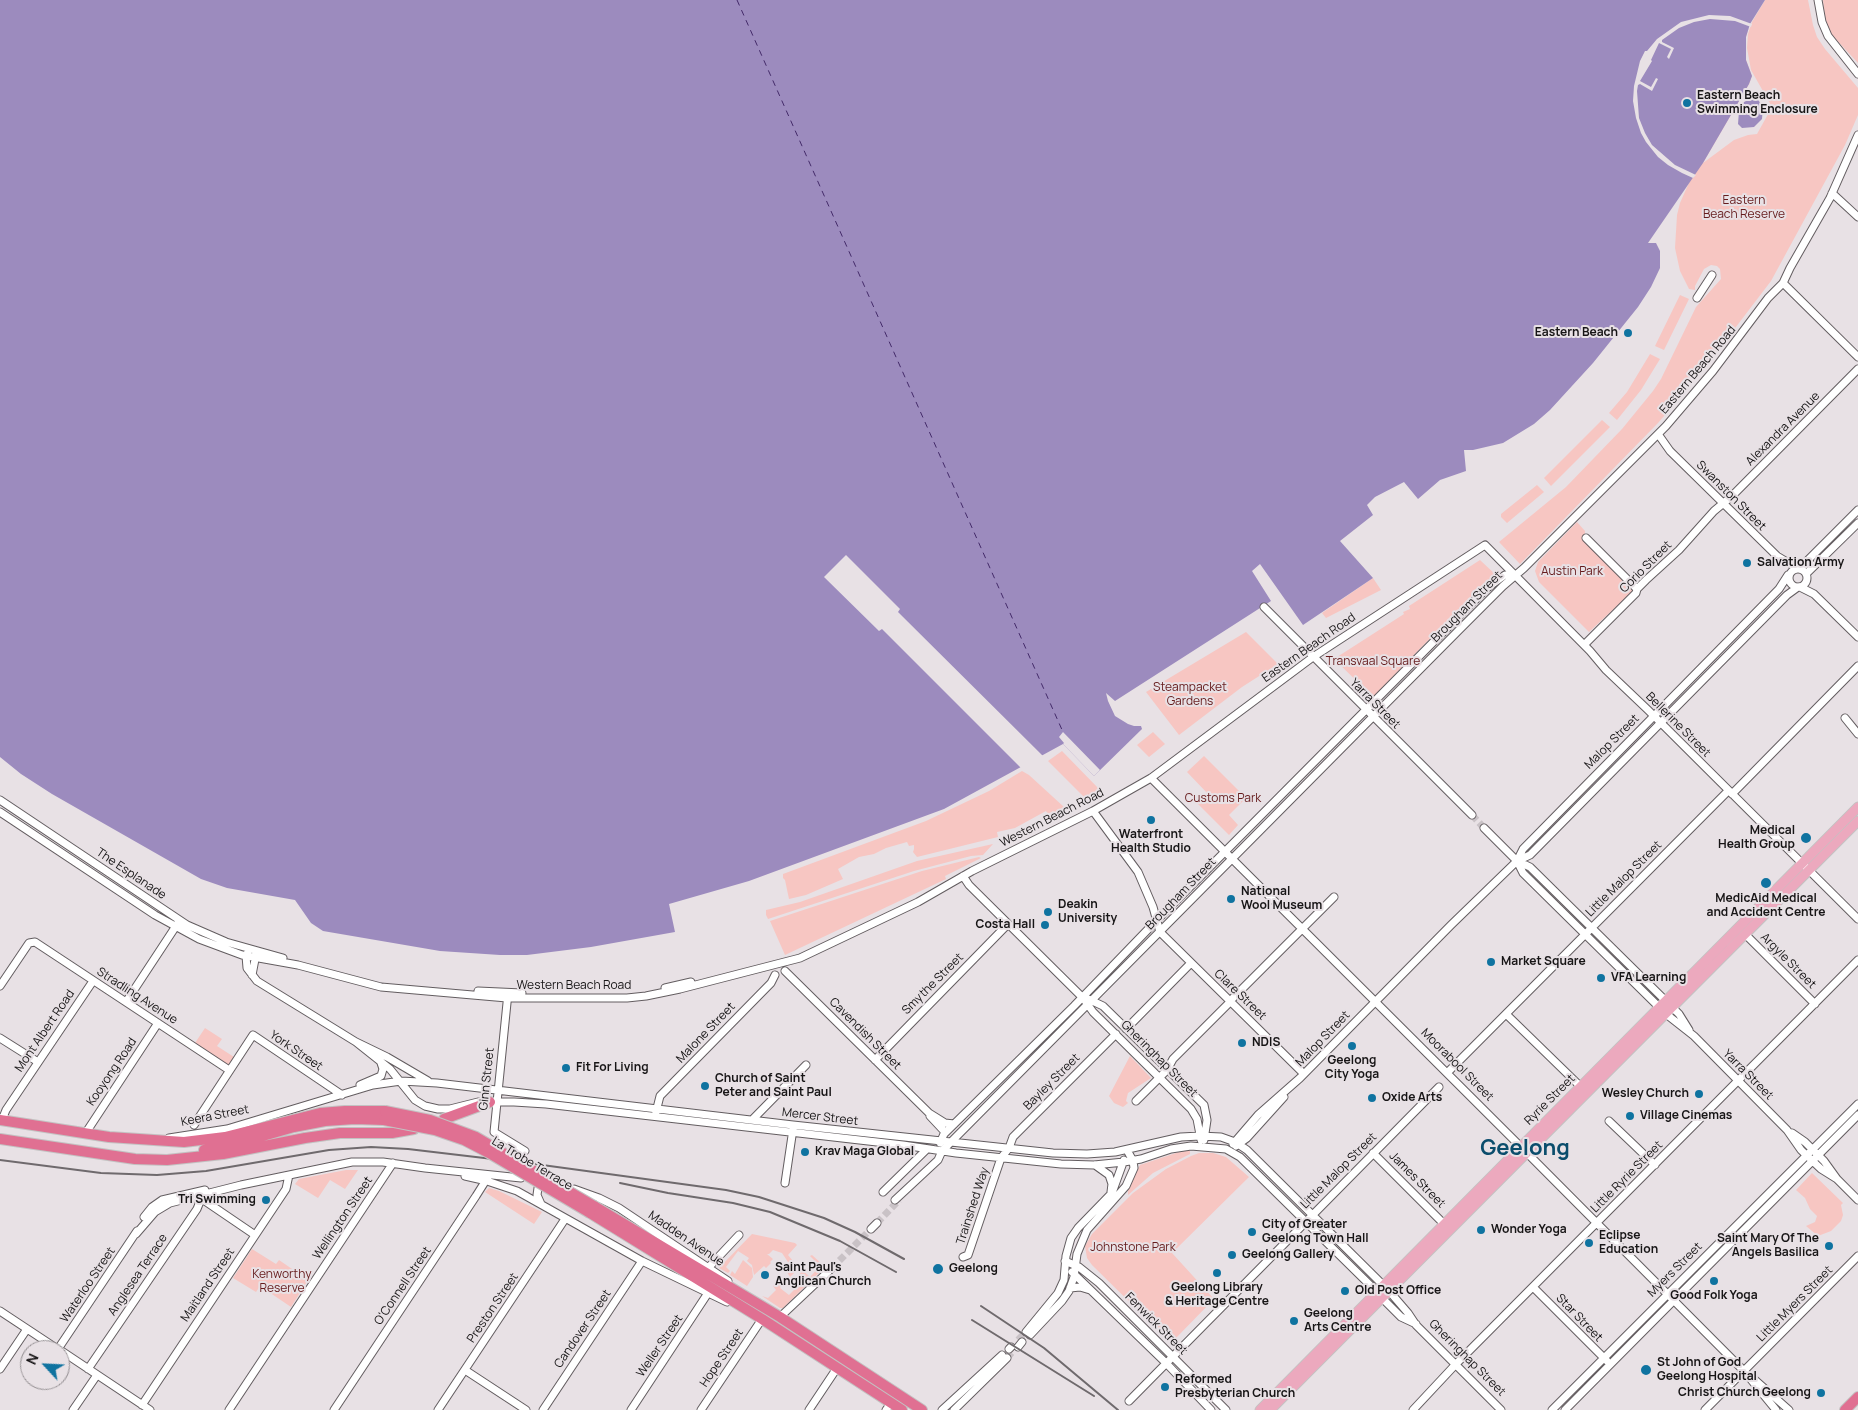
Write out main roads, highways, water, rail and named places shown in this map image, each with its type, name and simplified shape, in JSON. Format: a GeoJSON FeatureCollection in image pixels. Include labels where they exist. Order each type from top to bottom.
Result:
{"type":"FeatureCollection","features":[{"type":"Feature","properties":{"kind":"highway"},"geometry":{"type":"LineString","coordinates":[[444,1119],[493,1102]]}},
{"type":"Feature","properties":{"kind":"highway","name":"La Trobe Terrace"},"geometry":{"type":"LineString","coordinates":[[156,1141],[184,1142],[225,1137],[333,1111],[385,1116],[464,1140],[780,1317],[922,1410]]}},
{"type":"Feature","properties":{"kind":"highway","name":"La Trobe Terrace"},"geometry":{"type":"LineString","coordinates":[[98,1154],[144,1155],[190,1152],[222,1147],[294,1127],[326,1121],[385,1116]]}},
{"type":"Feature","properties":{"kind":"highway","name":"Keera Street"},"geometry":{"type":"LineString","coordinates":[[1,1120],[85,1134],[130,1140],[156,1141]]}},
{"type":"Feature","properties":{"kind":"highway"},"geometry":{"type":"LineString","coordinates":[[0,1138],[135,1159],[192,1158],[340,1133],[392,1133],[414,1129]]}},
{"type":"Feature","properties":{"kind":"highway","name":"La Trobe Terrace"},"geometry":{"type":"LineString","coordinates":[[592,1210],[837,1368],[888,1406],[902,1410]]}},
{"type":"Feature","properties":{"kind":"highway"},"geometry":{"type":"LineString","coordinates":[[888,1406],[897,1393]]}},
{"type":"Feature","properties":{"kind":"highway"},"geometry":{"type":"LineString","coordinates":[[1845,1410],[1858,1397]]}},
{"type":"Feature","properties":{"kind":"main road","name":"Ryrie Street"},"geometry":{"type":"LineString","coordinates":[[1270,1410],[1444,1224],[1524,1150],[1580,1087],[1745,934],[1858,807]]}},
{"type":"Feature","properties":{"kind":"main road","name":"Ryrie Street"},"geometry":{"type":"LineString","coordinates":[[1260,1410],[1383,1291],[1806,867],[1858,821]]}},
{"type":"Feature","properties":{"kind":"tunnel"},"geometry":{"type":"LineString","coordinates":[[1472,815],[1484,828]]}},
{"type":"Feature","properties":{"kind":"tunnel"},"geometry":{"type":"LineString","coordinates":[[877,1223],[899,1200]]}},
{"type":"Feature","properties":{"kind":"tunnel"},"geometry":{"type":"LineString","coordinates":[[832,1268],[871,1229]]}},
{"type":"Feature","properties":{"kind":"tunnel"},"geometry":{"type":"LineString","coordinates":[[1018,1340],[1026,1332]]}},
{"type":"Feature","properties":{"kind":"tunnel"},"geometry":{"type":"LineString","coordinates":[[1007,1358],[1013,1351]]}},
{"type":"Feature","properties":{"kind":"railway"},"geometry":{"type":"LineString","coordinates":[[0,1160],[101,1173],[157,1175],[206,1171],[329,1150],[371,1147],[408,1149],[726,1190],[759,1197],[824,1218],[855,1232],[904,1259]]}},
{"type":"Feature","properties":{"kind":"railway"},"geometry":{"type":"LineString","coordinates":[[620,1183],[733,1203],[770,1212],[840,1241],[896,1272]]}},
{"type":"Feature","properties":{"kind":"railway"},"geometry":{"type":"LineString","coordinates":[[981,1306],[1044,1348],[1118,1410]]}},
{"type":"Feature","properties":{"kind":"railway"},"geometry":{"type":"LineString","coordinates":[[972,1320],[1094,1396]]}},
{"type":"Feature","properties":{"kind":"place","name":"Eastern Beach Swimming Enclosure"},"geometry":{"type":"Point","coordinates":[1687,103]}},
{"type":"Feature","properties":{"kind":"place","name":"Eastern Beach"},"geometry":{"type":"Point","coordinates":[1628,333]}},
{"type":"Feature","properties":{"kind":"place","name":"Salvation Army"},"geometry":{"type":"Point","coordinates":[1747,563]}},
{"type":"Feature","properties":{"kind":"place","name":"Waterfront Health Studio"},"geometry":{"type":"Point","coordinates":[1151,820]}},
{"type":"Feature","properties":{"kind":"place","name":"Medical Health Group"},"geometry":{"type":"Point","coordinates":[1806,838]}},
{"type":"Feature","properties":{"kind":"place","name":"MedicAid Medical and Accident Centre"},"geometry":{"type":"Point","coordinates":[1766,883]}},
{"type":"Feature","properties":{"kind":"place","name":"National Wool Museum"},"geometry":{"type":"Point","coordinates":[1231,899]}},
{"type":"Feature","properties":{"kind":"place","name":"Deakin University"},"geometry":{"type":"Point","coordinates":[1048,912]}},
{"type":"Feature","properties":{"kind":"place","name":"Costa Hall"},"geometry":{"type":"Point","coordinates":[1045,925]}},
{"type":"Feature","properties":{"kind":"place","name":"Market Square"},"geometry":{"type":"Point","coordinates":[1491,962]}},
{"type":"Feature","properties":{"kind":"place","name":"VFA Learning"},"geometry":{"type":"Point","coordinates":[1601,978]}},
{"type":"Feature","properties":{"kind":"place","name":"NDIS"},"geometry":{"type":"Point","coordinates":[1242,1043]}},
{"type":"Feature","properties":{"kind":"place","name":"Geelong City Yoga"},"geometry":{"type":"Point","coordinates":[1352,1046]}},
{"type":"Feature","properties":{"kind":"place","name":"Fit For Living"},"geometry":{"type":"Point","coordinates":[566,1068]}},
{"type":"Feature","properties":{"kind":"place","name":"Church of Saint Peter and Saint Paul"},"geometry":{"type":"Point","coordinates":[705,1086]}},
{"type":"Feature","properties":{"kind":"place","name":"Wesley Church"},"geometry":{"type":"Point","coordinates":[1699,1094]}},
{"type":"Feature","properties":{"kind":"place","name":"Oxide Arts"},"geometry":{"type":"Point","coordinates":[1372,1098]}},
{"type":"Feature","properties":{"kind":"place","name":"Village Cinemas"},"geometry":{"type":"Point","coordinates":[1630,1116]}},
{"type":"Feature","properties":{"kind":"place","name":"Krav Maga Global"},"geometry":{"type":"Point","coordinates":[805,1152]}},
{"type":"Feature","properties":{"kind":"place","name":"Tri Swimming"},"geometry":{"type":"Point","coordinates":[266,1200]}},
{"type":"Feature","properties":{"kind":"place","name":"Wonder Yoga"},"geometry":{"type":"Point","coordinates":[1481,1230]}},
{"type":"Feature","properties":{"kind":"place","name":"City of Greater Geelong Town Hall"},"geometry":{"type":"Point","coordinates":[1252,1232]}},
{"type":"Feature","properties":{"kind":"place","name":"Eclipse Education"},"geometry":{"type":"Point","coordinates":[1589,1243]}},
{"type":"Feature","properties":{"kind":"place","name":"Saint Mary Of The Angels Basilica"},"geometry":{"type":"Point","coordinates":[1829,1246]}},
{"type":"Feature","properties":{"kind":"place","name":"Geelong Gallery"},"geometry":{"type":"Point","coordinates":[1232,1255]}},
{"type":"Feature","properties":{"kind":"place","name":"Geelong"},"geometry":{"type":"Point","coordinates":[938,1269]}},
{"type":"Feature","properties":{"kind":"place","name":"Geelong Library & Heritage Centre"},"geometry":{"type":"Point","coordinates":[1217,1273]}},
{"type":"Feature","properties":{"kind":"place","name":"Saint Paul's Anglican Church"},"geometry":{"type":"Point","coordinates":[765,1275]}},
{"type":"Feature","properties":{"kind":"place","name":"Good Folk Yoga"},"geometry":{"type":"Point","coordinates":[1714,1281]}},
{"type":"Feature","properties":{"kind":"place","name":"Old Post Office"},"geometry":{"type":"Point","coordinates":[1345,1291]}},
{"type":"Feature","properties":{"kind":"place","name":"Geelong Arts Centre"},"geometry":{"type":"Point","coordinates":[1294,1321]}},
{"type":"Feature","properties":{"kind":"place","name":"St John of God Geelong Hospital"},"geometry":{"type":"Point","coordinates":[1646,1370]}},
{"type":"Feature","properties":{"kind":"place","name":"Reformed Presbyterian Church"},"geometry":{"type":"Point","coordinates":[1165,1387]}},
{"type":"Feature","properties":{"kind":"place","name":"Christ Church Geelong"},"geometry":{"type":"Point","coordinates":[1821,1393]}},
{"type":"Feature","properties":{"kind":"district","name":"Geelong"},"geometry":{"type":"Point","coordinates":[1525,1149]}},
{"type":"Feature","properties":{"kind":"park label","name":"Eastern Beach Reserve"},"geometry":{"type":"Point","coordinates":[1744,208]}},
{"type":"Feature","properties":{"kind":"park label","name":"Austin Park"},"geometry":{"type":"Point","coordinates":[1572,572]}},
{"type":"Feature","properties":{"kind":"park label","name":"Transvaal Square"},"geometry":{"type":"Point","coordinates":[1373,662]}},
{"type":"Feature","properties":{"kind":"park label","name":"Steampacket Gardens"},"geometry":{"type":"Point","coordinates":[1190,695]}},
{"type":"Feature","properties":{"kind":"park label","name":"Customs Park"},"geometry":{"type":"Point","coordinates":[1223,799]}},
{"type":"Feature","properties":{"kind":"park label","name":"Johnstone Park"},"geometry":{"type":"Point","coordinates":[1133,1248]}},
{"type":"Feature","properties":{"kind":"park label","name":"Kenworthy Reserve"},"geometry":{"type":"Point","coordinates":[282,1282]}}]}
